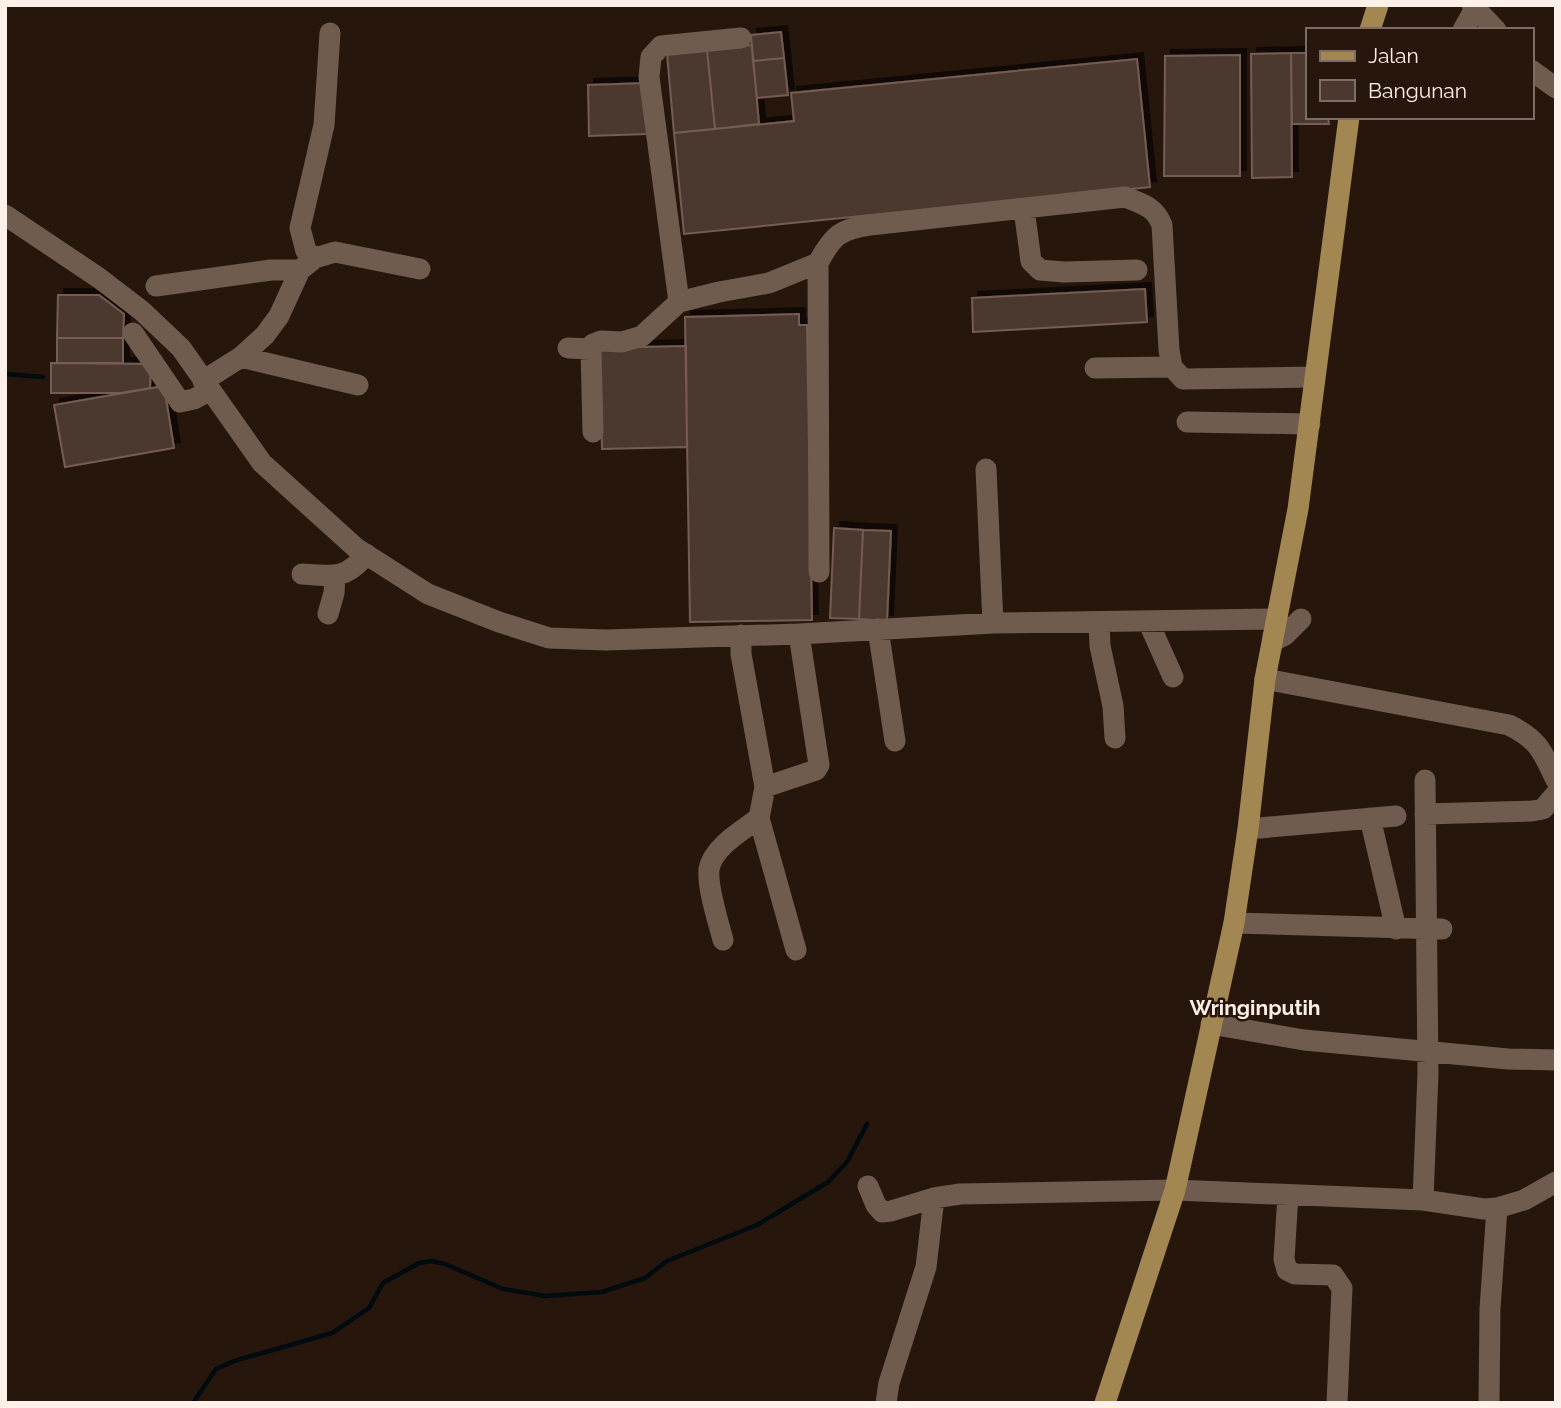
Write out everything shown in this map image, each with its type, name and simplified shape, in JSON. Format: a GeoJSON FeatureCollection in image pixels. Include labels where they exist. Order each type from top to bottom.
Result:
{"type":"FeatureCollection","features":[{"type":"Feature","properties":{"kind":"main road"},"geometry":{"type":"LineString","coordinates":[[1371,28],[1378,5]]}},
{"type":"Feature","properties":{"kind":"main road"},"geometry":{"type":"LineString","coordinates":[[1105,1403],[1175,1190],[1234,923],[1265,679],[1282,635],[1349,119]]}},
{"type":"Feature","properties":{"kind":"street"},"geometry":{"type":"LineString","coordinates":[[1465,28],[1475,6],[1494,28]]}},
{"type":"Feature","properties":{"kind":"street"},"geometry":{"type":"LineString","coordinates":[[133,333],[180,402],[194,399],[265,335],[279,316],[308,264],[300,228],[324,125],[331,33]]}},
{"type":"Feature","properties":{"kind":"street"},"geometry":{"type":"LineString","coordinates":[[678,302],[649,77],[651,57],[661,46],[741,38]]}},
{"type":"Feature","properties":{"kind":"street"},"geometry":{"type":"LineString","coordinates":[[1533,71],[1556,88]]}},
{"type":"Feature","properties":{"kind":"street"},"geometry":{"type":"LineString","coordinates":[[819,572],[818,263],[836,235],[857,226],[1125,197],[1146,205],[1158,214],[1165,244],[1166,314],[1172,367],[1183,379],[1314,377]]}},
{"type":"Feature","properties":{"kind":"street"},"geometry":{"type":"LineString","coordinates":[[1024,209],[1031,261],[1040,270],[1136,270]]}},
{"type":"Feature","properties":{"kind":"street"},"geometry":{"type":"LineString","coordinates":[[5,215],[99,278],[142,311],[181,348],[262,463],[356,548],[428,594],[548,638],[606,640],[799,634],[993,623],[1148,621],[1282,635],[1301,619]]}},
{"type":"Feature","properties":{"kind":"street"},"geometry":{"type":"LineString","coordinates":[[156,286],[308,264],[335,252],[420,270]]}},
{"type":"Feature","properties":{"kind":"street"},"geometry":{"type":"LineString","coordinates":[[593,432],[593,344],[601,341],[622,342],[642,337],[678,302],[769,283],[818,263]]}},
{"type":"Feature","properties":{"kind":"street"},"geometry":{"type":"LineString","coordinates":[[568,348],[591,349]]}},
{"type":"Feature","properties":{"kind":"street"},"geometry":{"type":"LineString","coordinates":[[242,357],[358,385]]}},
{"type":"Feature","properties":{"kind":"street"},"geometry":{"type":"LineString","coordinates":[[1095,368],[1172,367]]}},
{"type":"Feature","properties":{"kind":"street"},"geometry":{"type":"LineString","coordinates":[[1187,422],[1310,425]]}},
{"type":"Feature","properties":{"kind":"street"},"geometry":{"type":"LineString","coordinates":[[986,469],[993,623]]}},
{"type":"Feature","properties":{"kind":"street"},"geometry":{"type":"LineString","coordinates":[[302,574],[335,576],[350,572],[366,554]]}},
{"type":"Feature","properties":{"kind":"street"},"geometry":{"type":"LineString","coordinates":[[328,614],[335,576]]}},
{"type":"Feature","properties":{"kind":"street"},"geometry":{"type":"LineString","coordinates":[[1148,621],[1173,677]]}},
{"type":"Feature","properties":{"kind":"street"},"geometry":{"type":"LineString","coordinates":[[1098,622],[1100,646],[1113,706],[1115,738]]}},
{"type":"Feature","properties":{"kind":"street"},"geometry":{"type":"LineString","coordinates":[[878,629],[895,741]]}},
{"type":"Feature","properties":{"kind":"street"},"geometry":{"type":"LineString","coordinates":[[765,787],[816,770],[819,765],[799,634]]}},
{"type":"Feature","properties":{"kind":"street"},"geometry":{"type":"LineString","coordinates":[[741,635],[741,654],[765,787],[759,818],[796,950]]}},
{"type":"Feature","properties":{"kind":"street"},"geometry":{"type":"LineString","coordinates":[[1265,679],[1508,725],[1533,739],[1556,780]]}},
{"type":"Feature","properties":{"kind":"street"},"geometry":{"type":"LineString","coordinates":[[1423,1200],[1427,1050],[1434,930],[1425,780]]}},
{"type":"Feature","properties":{"kind":"street"},"geometry":{"type":"LineString","coordinates":[[1425,814],[1532,811],[1543,809],[1556,794]]}},
{"type":"Feature","properties":{"kind":"street"},"geometry":{"type":"LineString","coordinates":[[1248,829],[1396,816]]}},
{"type":"Feature","properties":{"kind":"street"},"geometry":{"type":"LineString","coordinates":[[723,940],[710,884],[709,867],[725,844],[759,818]]}},
{"type":"Feature","properties":{"kind":"street"},"geometry":{"type":"LineString","coordinates":[[1370,818],[1396,929]]}},
{"type":"Feature","properties":{"kind":"street"},"geometry":{"type":"LineString","coordinates":[[1234,923],[1434,930]]}},
{"type":"Feature","properties":{"kind":"street"},"geometry":{"type":"LineString","coordinates":[[1211,1024],[1304,1040],[1508,1059],[1556,1060]]}},
{"type":"Feature","properties":{"kind":"street"},"geometry":{"type":"LineString","coordinates":[[868,1186],[882,1212],[960,1194],[1175,1190],[1423,1200],[1497,1208],[1524,1200],[1556,1182]]}},
{"type":"Feature","properties":{"kind":"street"},"geometry":{"type":"LineString","coordinates":[[1288,1195],[1284,1259],[1287,1270],[1295,1274],[1333,1275],[1342,1289],[1336,1403]]}},
{"type":"Feature","properties":{"kind":"street"},"geometry":{"type":"LineString","coordinates":[[886,1403],[889,1383],[926,1267],[934,1198]]}},
{"type":"Feature","properties":{"kind":"street"},"geometry":{"type":"LineString","coordinates":[[1489,1403],[1490,1309],[1497,1208]]}},
{"type":"Feature","properties":{"kind":"building"},"geometry":{"type":"Polygon","coordinates":[[[781,32],[784,58],[753,61],[751,35],[781,32]]]}},
{"type":"Feature","properties":{"kind":"building"},"geometry":{"type":"Polygon","coordinates":[[[752,45],[759,124],[715,129],[707,50],[752,45]]]}},
{"type":"Feature","properties":{"kind":"building"},"geometry":{"type":"Polygon","coordinates":[[[707,50],[715,129],[674,133],[667,54],[707,50]]]}},
{"type":"Feature","properties":{"kind":"building"},"geometry":{"type":"Polygon","coordinates":[[[1291,53],[1306,53],[1306,119],[1328,119],[1329,124],[1292,124],[1291,53]]]}},
{"type":"Feature","properties":{"kind":"building"},"geometry":{"type":"Polygon","coordinates":[[[1291,53],[1292,177],[1252,178],[1251,54],[1291,53]]]}},
{"type":"Feature","properties":{"kind":"building"},"geometry":{"type":"Polygon","coordinates":[[[1240,55],[1240,176],[1164,176],[1165,56],[1240,55]]]}},
{"type":"Feature","properties":{"kind":"building"},"geometry":{"type":"Polygon","coordinates":[[[784,58],[788,95],[757,98],[753,61],[784,58]]]}},
{"type":"Feature","properties":{"kind":"building"},"geometry":{"type":"Polygon","coordinates":[[[1137,59],[1150,187],[684,234],[674,133],[794,121],[791,93],[1137,59]]]}},
{"type":"Feature","properties":{"kind":"building"},"geometry":{"type":"Polygon","coordinates":[[[646,83],[647,134],[589,136],[588,85],[646,83]]]}},
{"type":"Feature","properties":{"kind":"building"},"geometry":{"type":"Polygon","coordinates":[[[1145,289],[1147,322],[973,332],[972,298],[1145,289]]]}},
{"type":"Feature","properties":{"kind":"building"},"geometry":{"type":"Polygon","coordinates":[[[58,295],[99,295],[124,314],[123,338],[57,338],[58,295]]]}},
{"type":"Feature","properties":{"kind":"building"},"geometry":{"type":"Polygon","coordinates":[[[799,314],[799,325],[807,325],[812,620],[690,622],[685,317],[799,314]]]}},
{"type":"Feature","properties":{"kind":"building"},"geometry":{"type":"Polygon","coordinates":[[[57,338],[123,338],[123,363],[57,363],[57,338]]]}},
{"type":"Feature","properties":{"kind":"building"},"geometry":{"type":"Polygon","coordinates":[[[686,346],[687,447],[602,449],[600,348],[686,346]]]}},
{"type":"Feature","properties":{"kind":"building"},"geometry":{"type":"Polygon","coordinates":[[[51,363],[151,364],[150,388],[121,393],[51,393],[51,363]]]}},
{"type":"Feature","properties":{"kind":"building"},"geometry":{"type":"Polygon","coordinates":[[[164,386],[174,448],[65,467],[54,405],[164,386]]]}},
{"type":"Feature","properties":{"kind":"building"},"geometry":{"type":"Polygon","coordinates":[[[834,528],[863,530],[859,619],[830,618],[834,528]]]}},
{"type":"Feature","properties":{"kind":"building"},"geometry":{"type":"Polygon","coordinates":[[[863,530],[891,531],[887,621],[859,619],[863,530]]]}},
{"type":"Feature","properties":{"kind":"waterway"},"geometry":{"type":"LineString","coordinates":[[5,374],[43,377]]}},
{"type":"Feature","properties":{"kind":"waterway"},"geometry":{"type":"LineString","coordinates":[[193,1403],[216,1369],[234,1361],[332,1333],[369,1308],[383,1283],[419,1263],[432,1261],[445,1264],[503,1289],[545,1296],[602,1292],[645,1278],[667,1261],[757,1225],[828,1182],[847,1162],[867,1124]]}},
{"type":"Feature","properties":{"kind":"district","name":"Wringinputih"},"geometry":{"type":"Point","coordinates":[1255,1007]}}]}
